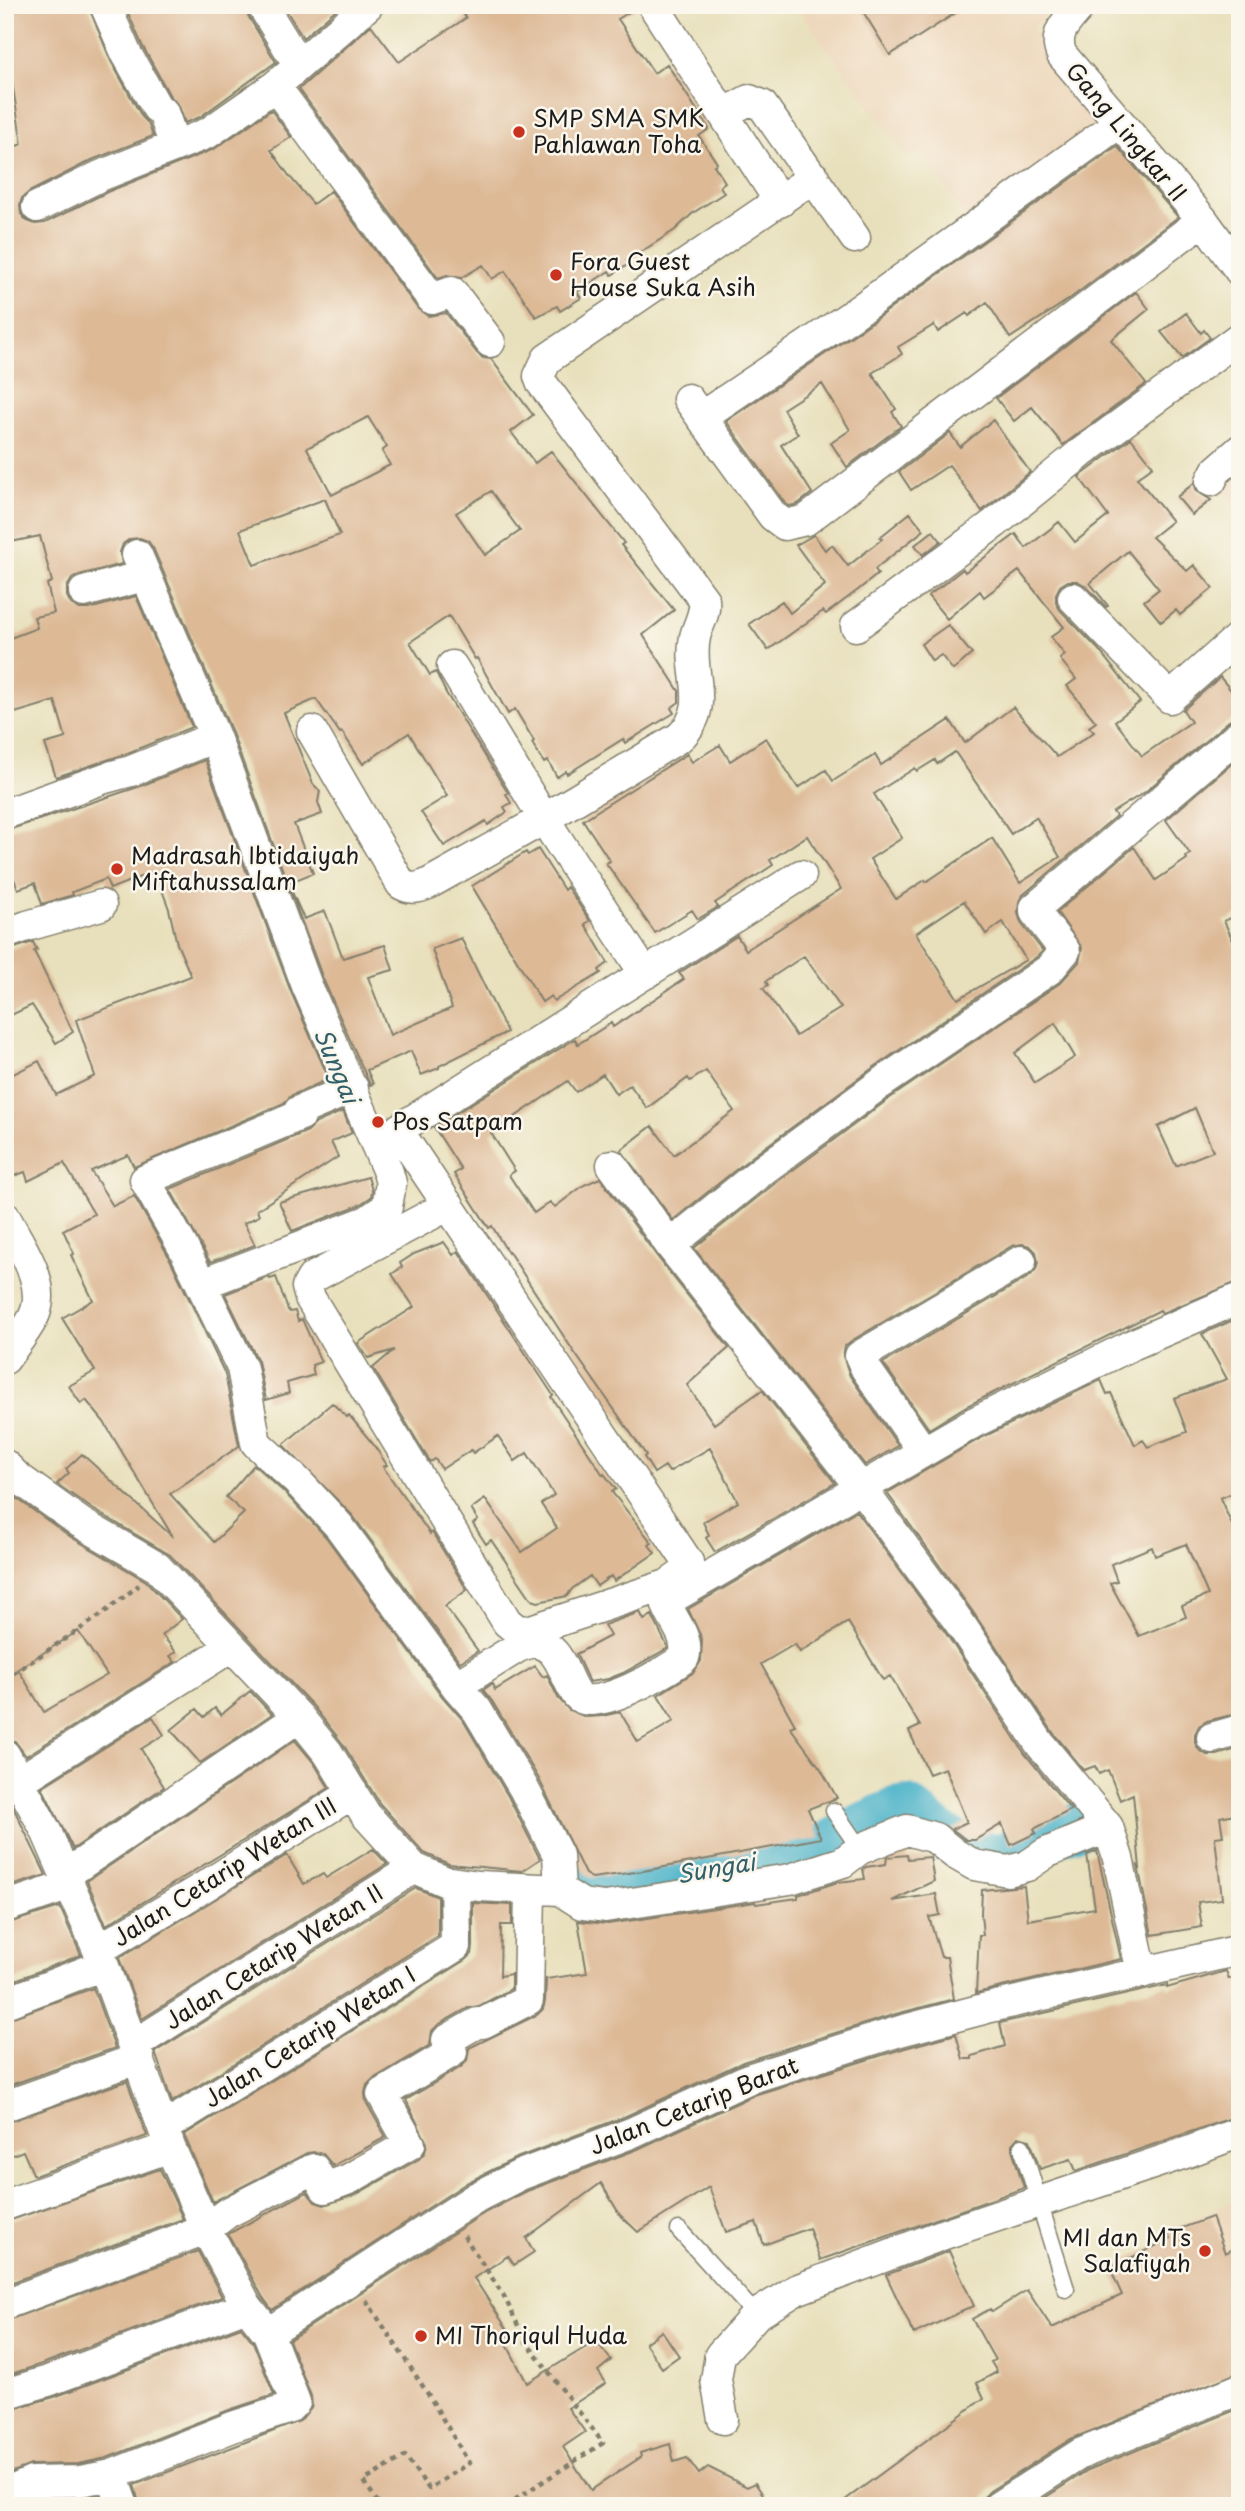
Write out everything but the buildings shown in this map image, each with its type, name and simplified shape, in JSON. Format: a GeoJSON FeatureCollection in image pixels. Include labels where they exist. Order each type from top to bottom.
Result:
{"type":"FeatureCollection","features":[{"type":"Feature","properties":{"kind":"street"},"geometry":{"type":"LineString","coordinates":[[105,5],[126,53],[157,108],[163,112],[175,146]]}},
{"type":"Feature","properties":{"kind":"street"},"geometry":{"type":"LineString","coordinates":[[262,5],[298,64]]}},
{"type":"Feature","properties":{"kind":"street"},"geometry":{"type":"LineString","coordinates":[[37,207],[100,176],[208,132],[275,86],[368,5]]}},
{"type":"Feature","properties":{"kind":"street"},"geometry":{"type":"LineString","coordinates":[[653,5],[780,202]]}},
{"type":"Feature","properties":{"kind":"street","name":"Gang Lingkar II"},"geometry":{"type":"LineString","coordinates":[[1080,5],[1059,33],[1057,40],[1062,55],[1203,220],[1240,271]]}},
{"type":"Feature","properties":{"kind":"street"},"geometry":{"type":"LineString","coordinates":[[275,86],[432,299],[452,292],[489,342]]}},
{"type":"Feature","properties":{"kind":"street"},"geometry":{"type":"LineString","coordinates":[[723,114],[749,100],[762,104],[855,238]]}},
{"type":"Feature","properties":{"kind":"street"},"geometry":{"type":"LineString","coordinates":[[1119,123],[852,316],[695,408],[773,516],[785,525],[806,520],[1203,220]]}},
{"type":"Feature","properties":{"kind":"street"},"geometry":{"type":"LineString","coordinates":[[312,730],[401,884],[407,888],[428,884],[544,819],[680,737],[690,728],[698,697],[694,640],[705,605],[704,600],[541,382],[542,367],[547,359],[814,177]]}},
{"type":"Feature","properties":{"kind":"street"},"geometry":{"type":"LineString","coordinates":[[856,626],[995,523],[1081,453],[1240,337]]}},
{"type":"Feature","properties":{"kind":"street"},"geometry":{"type":"LineString","coordinates":[[1211,481],[1216,471],[1240,450]]}},
{"type":"Feature","properties":{"kind":"street"},"geometry":{"type":"LineString","coordinates":[[84,592],[140,565],[215,737],[348,1090],[391,1183],[387,1207],[367,1221],[202,1284]]}},
{"type":"Feature","properties":{"kind":"street"},"geometry":{"type":"LineString","coordinates":[[1073,598],[1170,698],[1240,636]]}},
{"type":"Feature","properties":{"kind":"street"},"geometry":{"type":"LineString","coordinates":[[452,666],[544,819],[645,974]]}},
{"type":"Feature","properties":{"kind":"street"},"geometry":{"type":"LineString","coordinates":[[670,1245],[762,1170],[848,1107],[1050,969],[1065,951],[1035,912],[1035,908],[1240,734]]}},
{"type":"Feature","properties":{"kind":"street"},"geometry":{"type":"LineString","coordinates":[[5,814],[131,771],[215,737]]}},
{"type":"Feature","properties":{"kind":"street"},"geometry":{"type":"LineString","coordinates":[[449,1205],[312,1278],[306,1287],[310,1298],[507,1622],[517,1630],[527,1631],[667,1585],[686,1572],[688,1562],[449,1205],[399,1132],[400,1126],[801,876]]}},
{"type":"Feature","properties":{"kind":"street"},"geometry":{"type":"LineString","coordinates":[[5,934],[101,905]]}},
{"type":"Feature","properties":{"kind":"street"},"geometry":{"type":"LineString","coordinates":[[348,1090],[299,1111],[301,1115],[145,1180],[202,1284],[242,1368],[256,1443],[297,1481],[339,1526],[456,1686],[478,1710],[523,1787],[558,1855],[561,1890]]}},
{"type":"Feature","properties":{"kind":"street"},"geometry":{"type":"LineString","coordinates":[[612,1165],[670,1245],[861,1488],[959,1622],[1040,1744],[1108,1828],[1118,1858],[1142,1973]]}},
{"type":"Feature","properties":{"kind":"street"},"geometry":{"type":"LineString","coordinates":[[5,1217],[33,1269],[38,1288],[34,1316],[5,1359]]}},
{"type":"Feature","properties":{"kind":"street"},"geometry":{"type":"LineString","coordinates":[[923,1451],[866,1369],[860,1356],[1021,1261]]}},
{"type":"Feature","properties":{"kind":"street"},"geometry":{"type":"LineString","coordinates":[[456,1686],[518,1647],[535,1640],[553,1650],[579,1698],[586,1701],[610,1698],[659,1674],[684,1658],[687,1649],[683,1634],[667,1605],[672,1598],[973,1423],[1240,1298]]}},
{"type":"Feature","properties":{"kind":"street"},"geometry":{"type":"LineString","coordinates":[[5,1465],[80,1523],[157,1567],[299,1717],[328,1753],[366,1815],[414,1868],[443,1881],[561,1890],[582,1904],[605,1907],[790,1879],[843,1862],[860,1849],[907,1830],[935,1838],[975,1865],[1008,1871],[1027,1866],[1046,1853],[1108,1828]]}},
{"type":"Feature","properties":{"kind":"street"},"geometry":{"type":"LineString","coordinates":[[21,1780],[231,1647]]}},
{"type":"Feature","properties":{"kind":"street"},"geometry":{"type":"LineString","coordinates":[[5,1907],[68,1880],[299,1717]]}},
{"type":"Feature","properties":{"kind":"street"},"geometry":{"type":"LineString","coordinates":[[5,1755],[21,1780],[68,1880],[100,1957],[167,2138],[206,2229],[247,2306],[268,2333],[295,2399],[292,2407],[235,2426],[111,2475],[80,2481],[32,2482],[5,2494]]}},
{"type":"Feature","properties":{"kind":"street","name":"Jalan Cetarip Wetan III"},"geometry":{"type":"LineString","coordinates":[[5,2003],[100,1957],[191,1895],[353,1793]]}},
{"type":"Feature","properties":{"kind":"street","name":"Jalan Cetarip Wetan II"},"geometry":{"type":"LineString","coordinates":[[5,2106],[136,2051],[414,1868]]}},
{"type":"Feature","properties":{"kind":"street","name":"Jalan Cetarip Wetan I"},"geometry":{"type":"LineString","coordinates":[[5,2205],[167,2138],[456,1946],[455,1883]]}},
{"type":"Feature","properties":{"kind":"street"},"geometry":{"type":"LineString","coordinates":[[5,2304],[206,2229],[227,2213],[314,2169],[325,2188],[349,2179],[410,2144],[382,2094],[452,2052],[447,2040],[528,2000],[530,1889]]}},
{"type":"Feature","properties":{"kind":"street","name":"Jalan Cetarip Barat"},"geometry":{"type":"LineString","coordinates":[[268,2333],[450,2214],[520,2175],[631,2133],[748,2079],[912,2028],[1240,1950]]}},
{"type":"Feature","properties":{"kind":"street"},"geometry":{"type":"LineString","coordinates":[[723,2419],[716,2380],[720,2355],[756,2315],[796,2290],[947,2233],[1240,2132]]}},
{"type":"Feature","properties":{"kind":"street"},"geometry":{"type":"LineString","coordinates":[[5,2394],[48,2381],[247,2306]]}},
{"type":"Feature","properties":{"kind":"street"},"geometry":{"type":"LineString","coordinates":[[999,2506],[1080,2454],[1240,2389]]}},
{"type":"Feature","properties":{"kind":"street"},"geometry":{"type":"LineString","coordinates":[[111,2475],[123,2506]]}},
{"type":"Feature","properties":{"kind":"lane"},"geometry":{"type":"LineString","coordinates":[[834,1811],[860,1849]]}},
{"type":"Feature","properties":{"kind":"lane"},"geometry":{"type":"LineString","coordinates":[[1022,2147],[1066,2289]]}},
{"type":"Feature","properties":{"kind":"lane"},"geometry":{"type":"LineString","coordinates":[[679,2230],[756,2315]]}},
{"type":"Feature","properties":{"kind":"path"},"geometry":{"type":"LineString","coordinates":[[5,1679],[130,1594],[157,1567]]}},
{"type":"Feature","properties":{"kind":"path"},"geometry":{"type":"LineString","coordinates":[[450,2214],[504,2296],[526,2342],[603,2443],[505,2506]]}},
{"type":"Feature","properties":{"kind":"path"},"geometry":{"type":"LineString","coordinates":[[352,2279],[422,2384],[469,2463],[429,2489],[405,2456],[364,2481],[380,2506]]}},
{"type":"Feature","properties":{"kind":"shaded area"},"geometry":{"type":"Polygon","coordinates":[[[795,5],[1057,5],[1032,28],[1106,118],[970,224],[921,151],[908,158],[795,5]]]}},
{"type":"Feature","properties":{"kind":"shaded area"},"geometry":{"type":"Polygon","coordinates":[[[1240,453],[1240,514],[1221,488],[1240,453]]]}},
{"type":"Feature","properties":{"kind":"shaded area","name":"MI dan MTs Salafiyah"},"geometry":{"type":"Polygon","coordinates":[[[1240,2198],[1240,2279],[1194,2301],[1161,2233],[1240,2198]]]}},
{"type":"Feature","properties":{"kind":"waterway","name":"Sungai"},"geometry":{"type":"LineString","coordinates":[[853,1830],[896,1810],[907,1808],[945,1838],[984,1855],[1002,1856],[1086,1823]]}},
{"type":"Feature","properties":{"kind":"waterway","name":"Sungai"},"geometry":{"type":"LineString","coordinates":[[583,1892],[813,1852],[845,1835]]}},
{"type":"Feature","properties":{"kind":"place","name":"SMP SMA SMK Pahlawan Toha"},"geometry":{"type":"Point","coordinates":[519,132]}},
{"type":"Feature","properties":{"kind":"place","name":"Fora Guest House Suka Asih"},"geometry":{"type":"Point","coordinates":[556,275]}},
{"type":"Feature","properties":{"kind":"place","name":"Madrasah Ibtidaiyah Miftahussalam"},"geometry":{"type":"Point","coordinates":[117,869]}},
{"type":"Feature","properties":{"kind":"place","name":"Pos Satpam"},"geometry":{"type":"Point","coordinates":[378,1122]}},
{"type":"Feature","properties":{"kind":"place","name":"MI dan MTs Salafiyah"},"geometry":{"type":"Point","coordinates":[1205,2251]}},
{"type":"Feature","properties":{"kind":"place","name":"MI Thoriqul Huda"},"geometry":{"type":"Point","coordinates":[421,2336]}}]}
